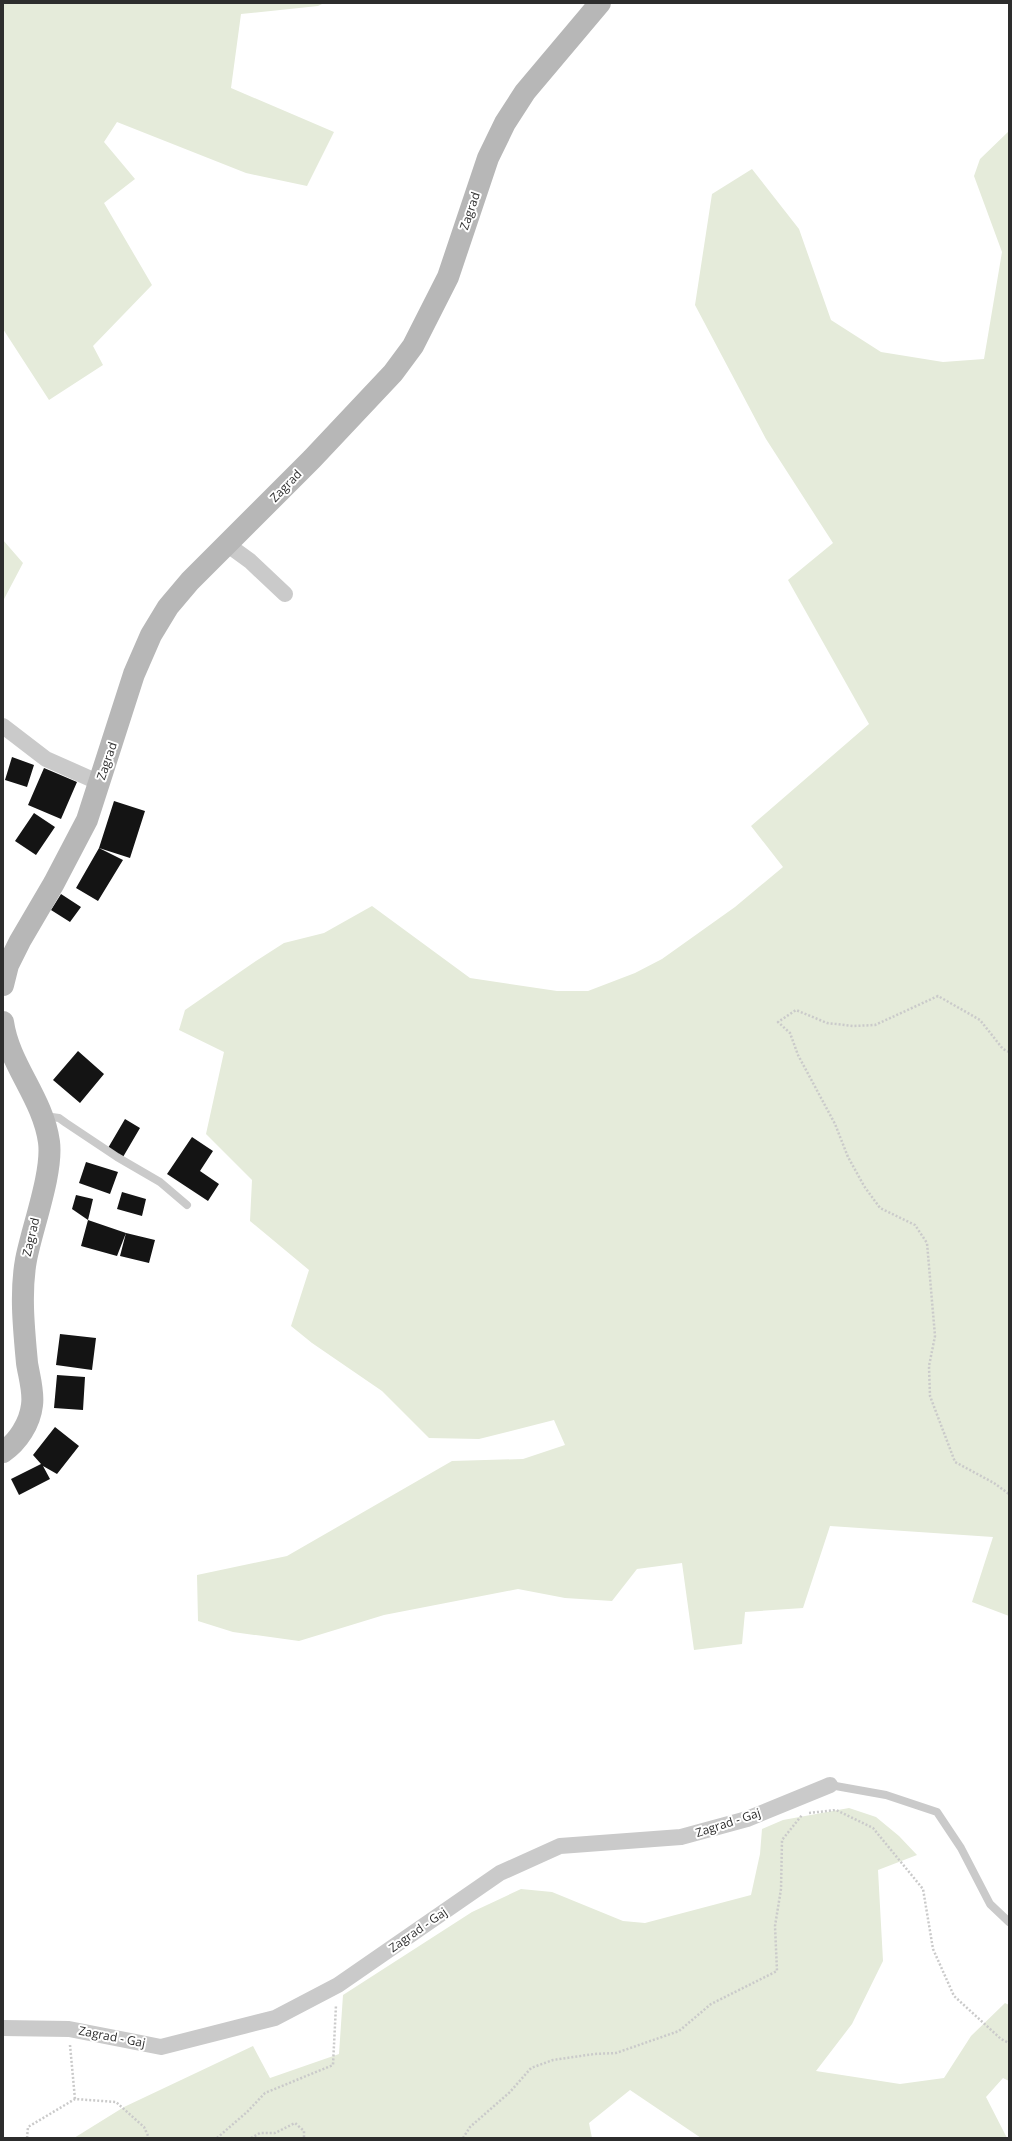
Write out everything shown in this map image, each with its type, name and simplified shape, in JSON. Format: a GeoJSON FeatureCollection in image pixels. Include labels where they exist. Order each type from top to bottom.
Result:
{"type":"FeatureCollection","features":[{"type":"Feature","properties":{"kind":"main road","name":"Zagrad"},"geometry":{"type":"LineString","coordinates":[[3,985],[8,965],[87,820],[134,674],[151,635],[168,607],[186,586],[387,379],[413,346],[448,277],[488,158],[505,123],[525,92],[600,3]]}},
{"type":"Feature","properties":{"kind":"main road","name":"Zagrad"},"geometry":{"type":"LineString","coordinates":[[3,1022],[6,1041],[42,1115],[49,1143],[49,1164],[26,1262],[23,1302],[33,1404],[26,1426],[11,1447],[3,1452]]}},
{"type":"Feature","properties":{"kind":"street"},"geometry":{"type":"LineString","coordinates":[[228,544],[250,561],[285,594]]}},
{"type":"Feature","properties":{"kind":"street"},"geometry":{"type":"LineString","coordinates":[[3,726],[46,759],[100,783]]}},
{"type":"Feature","properties":{"kind":"street","name":"Zagrad - Gaj"},"geometry":{"type":"LineString","coordinates":[[3,2028],[69,2029],[161,2047],[275,2018],[338,1985],[500,1873],[560,1846],[681,1837],[747,1819],[830,1784]]}},
{"type":"Feature","properties":{"kind":"lane"},"geometry":{"type":"LineString","coordinates":[[42,1115],[59,1118],[118,1157],[160,1182],[187,1205]]}},
{"type":"Feature","properties":{"kind":"lane"},"geometry":{"type":"LineString","coordinates":[[830,1784],[886,1795],[937,1812],[961,1848],[990,1904],[1009,1922]]}},
{"type":"Feature","properties":{"kind":"path"},"geometry":{"type":"LineString","coordinates":[[1009,1052],[1004,1049],[980,1020],[938,996],[876,1025],[853,1026],[827,1023],[796,1010],[778,1022],[790,1033],[798,1055],[835,1124],[848,1157],[864,1186],[880,1208],[915,1225],[926,1243],[935,1336],[929,1366],[930,1396],[955,1462],[994,1483],[1009,1494]]}},
{"type":"Feature","properties":{"kind":"path"},"geometry":{"type":"LineString","coordinates":[[463,2138],[470,2127],[510,2092],[531,2068],[553,2060],[616,2053],[679,2031],[711,2004],[777,1971],[775,1926],[781,1888],[782,1840],[804,1813],[836,1810],[873,1828],[923,1890],[933,1949],[954,1996],[1001,2039],[1009,2043]]}},
{"type":"Feature","properties":{"kind":"path"},"geometry":{"type":"LineString","coordinates":[[217,2138],[247,2112],[265,2093],[333,2065],[338,1985]]}},
{"type":"Feature","properties":{"kind":"path"},"geometry":{"type":"LineString","coordinates":[[69,2029],[75,2099]]}},
{"type":"Feature","properties":{"kind":"path"},"geometry":{"type":"LineString","coordinates":[[27,2138],[28,2127],[75,2099],[116,2102],[144,2127],[149,2138]]}},
{"type":"Feature","properties":{"kind":"path"},"geometry":{"type":"LineString","coordinates":[[251,2138],[260,2133],[275,2133],[295,2123],[304,2131],[304,2138]]}},
{"type":"Feature","properties":{"kind":"green space"},"geometry":{"type":"Polygon","coordinates":[[[3,3],[324,3],[318,6],[241,14],[231,88],[334,132],[307,186],[246,173],[117,122],[104,142],[135,179],[104,203],[152,285],[93,346],[103,365],[49,400],[3,329],[3,3]]]}},
{"type":"Feature","properties":{"kind":"green space"},"geometry":{"type":"Polygon","coordinates":[[[1009,131],[1009,1616],[972,1602],[993,1537],[830,1526],[803,1608],[745,1612],[742,1644],[694,1650],[682,1563],[637,1569],[612,1601],[565,1598],[518,1589],[384,1615],[299,1641],[233,1632],[198,1621],[197,1575],[287,1556],[452,1461],[523,1459],[565,1445],[554,1420],[479,1439],[429,1438],[382,1391],[312,1343],[291,1326],[309,1270],[250,1221],[252,1180],[206,1134],[224,1052],[179,1030],[185,1010],[284,943],[324,933],[372,906],[470,978],[557,991],[588,991],[635,973],[662,959],[735,907],[783,867],[751,826],[869,724],[788,580],[833,543],[766,439],[695,305],[712,194],[752,169],[799,229],[831,320],[881,352],[943,362],[984,359],[1002,252],[974,176],[980,159],[1009,131]]]}},
{"type":"Feature","properties":{"kind":"green space"},"geometry":{"type":"Polygon","coordinates":[[[3,540],[23,563],[3,601],[3,540]]]}},
{"type":"Feature","properties":{"kind":"green space"},"geometry":{"type":"Polygon","coordinates":[[[849,1808],[876,1817],[899,1836],[917,1855],[878,1870],[883,1961],[852,2024],[816,2071],[900,2084],[944,2078],[971,2036],[1005,2003],[1009,2005],[1009,2081],[1003,2078],[986,2097],[1007,2138],[701,2138],[630,2090],[589,2123],[592,2138],[74,2138],[124,2107],[253,2046],[270,2078],[339,2054],[343,1995],[472,1912],[521,1889],[552,1892],[623,1921],[645,1923],[751,1895],[760,1854],[762,1829],[783,1820],[849,1808]]]}},
{"type":"Feature","properties":{"kind":"building"},"geometry":{"type":"Polygon","coordinates":[[[12,757],[34,765],[27,787],[5,780],[12,757]]]}},
{"type":"Feature","properties":{"kind":"building"},"geometry":{"type":"Polygon","coordinates":[[[44,768],[77,782],[61,819],[28,805],[44,768]]]}},
{"type":"Feature","properties":{"kind":"building"},"geometry":{"type":"Polygon","coordinates":[[[114,801],[145,811],[130,858],[99,848],[114,801]]]}},
{"type":"Feature","properties":{"kind":"building"},"geometry":{"type":"Polygon","coordinates":[[[34,813],[55,827],[36,855],[15,841],[34,813]]]}},
{"type":"Feature","properties":{"kind":"building"},"geometry":{"type":"Polygon","coordinates":[[[99,848],[123,860],[98,901],[76,888],[99,848]]]}},
{"type":"Feature","properties":{"kind":"building"},"geometry":{"type":"Polygon","coordinates":[[[61,894],[81,907],[70,922],[51,910],[61,894]]]}},
{"type":"Feature","properties":{"kind":"building"},"geometry":{"type":"Polygon","coordinates":[[[78,1051],[104,1074],[80,1103],[53,1080],[78,1051]]]}},
{"type":"Feature","properties":{"kind":"building"},"geometry":{"type":"Polygon","coordinates":[[[125,1119],[140,1128],[123,1157],[108,1148],[125,1119]]]}},
{"type":"Feature","properties":{"kind":"building"},"geometry":{"type":"Polygon","coordinates":[[[192,1137],[213,1151],[200,1171],[219,1184],[208,1201],[167,1174],[192,1137]]]}},
{"type":"Feature","properties":{"kind":"building"},"geometry":{"type":"Polygon","coordinates":[[[86,1162],[118,1172],[110,1194],[79,1183],[86,1162]]]}},
{"type":"Feature","properties":{"kind":"building"},"geometry":{"type":"Polygon","coordinates":[[[122,1192],[146,1199],[142,1216],[117,1209],[122,1192]]]}},
{"type":"Feature","properties":{"kind":"building"},"geometry":{"type":"Polygon","coordinates":[[[76,1195],[93,1199],[88,1220],[72,1209],[76,1195]]]}},
{"type":"Feature","properties":{"kind":"building"},"geometry":{"type":"Polygon","coordinates":[[[88,1220],[126,1233],[117,1256],[81,1246],[88,1220]]]}},
{"type":"Feature","properties":{"kind":"building"},"geometry":{"type":"Polygon","coordinates":[[[126,1233],[155,1240],[149,1263],[120,1256],[126,1233]]]}},
{"type":"Feature","properties":{"kind":"building"},"geometry":{"type":"Polygon","coordinates":[[[60,1334],[96,1338],[92,1370],[56,1365],[60,1334]]]}},
{"type":"Feature","properties":{"kind":"building"},"geometry":{"type":"Polygon","coordinates":[[[57,1375],[85,1377],[83,1410],[54,1408],[57,1375]]]}},
{"type":"Feature","properties":{"kind":"building"},"geometry":{"type":"Polygon","coordinates":[[[55,1427],[79,1446],[57,1474],[43,1466],[50,1479],[19,1495],[11,1479],[41,1464],[33,1455],[55,1427]]]}}]}
